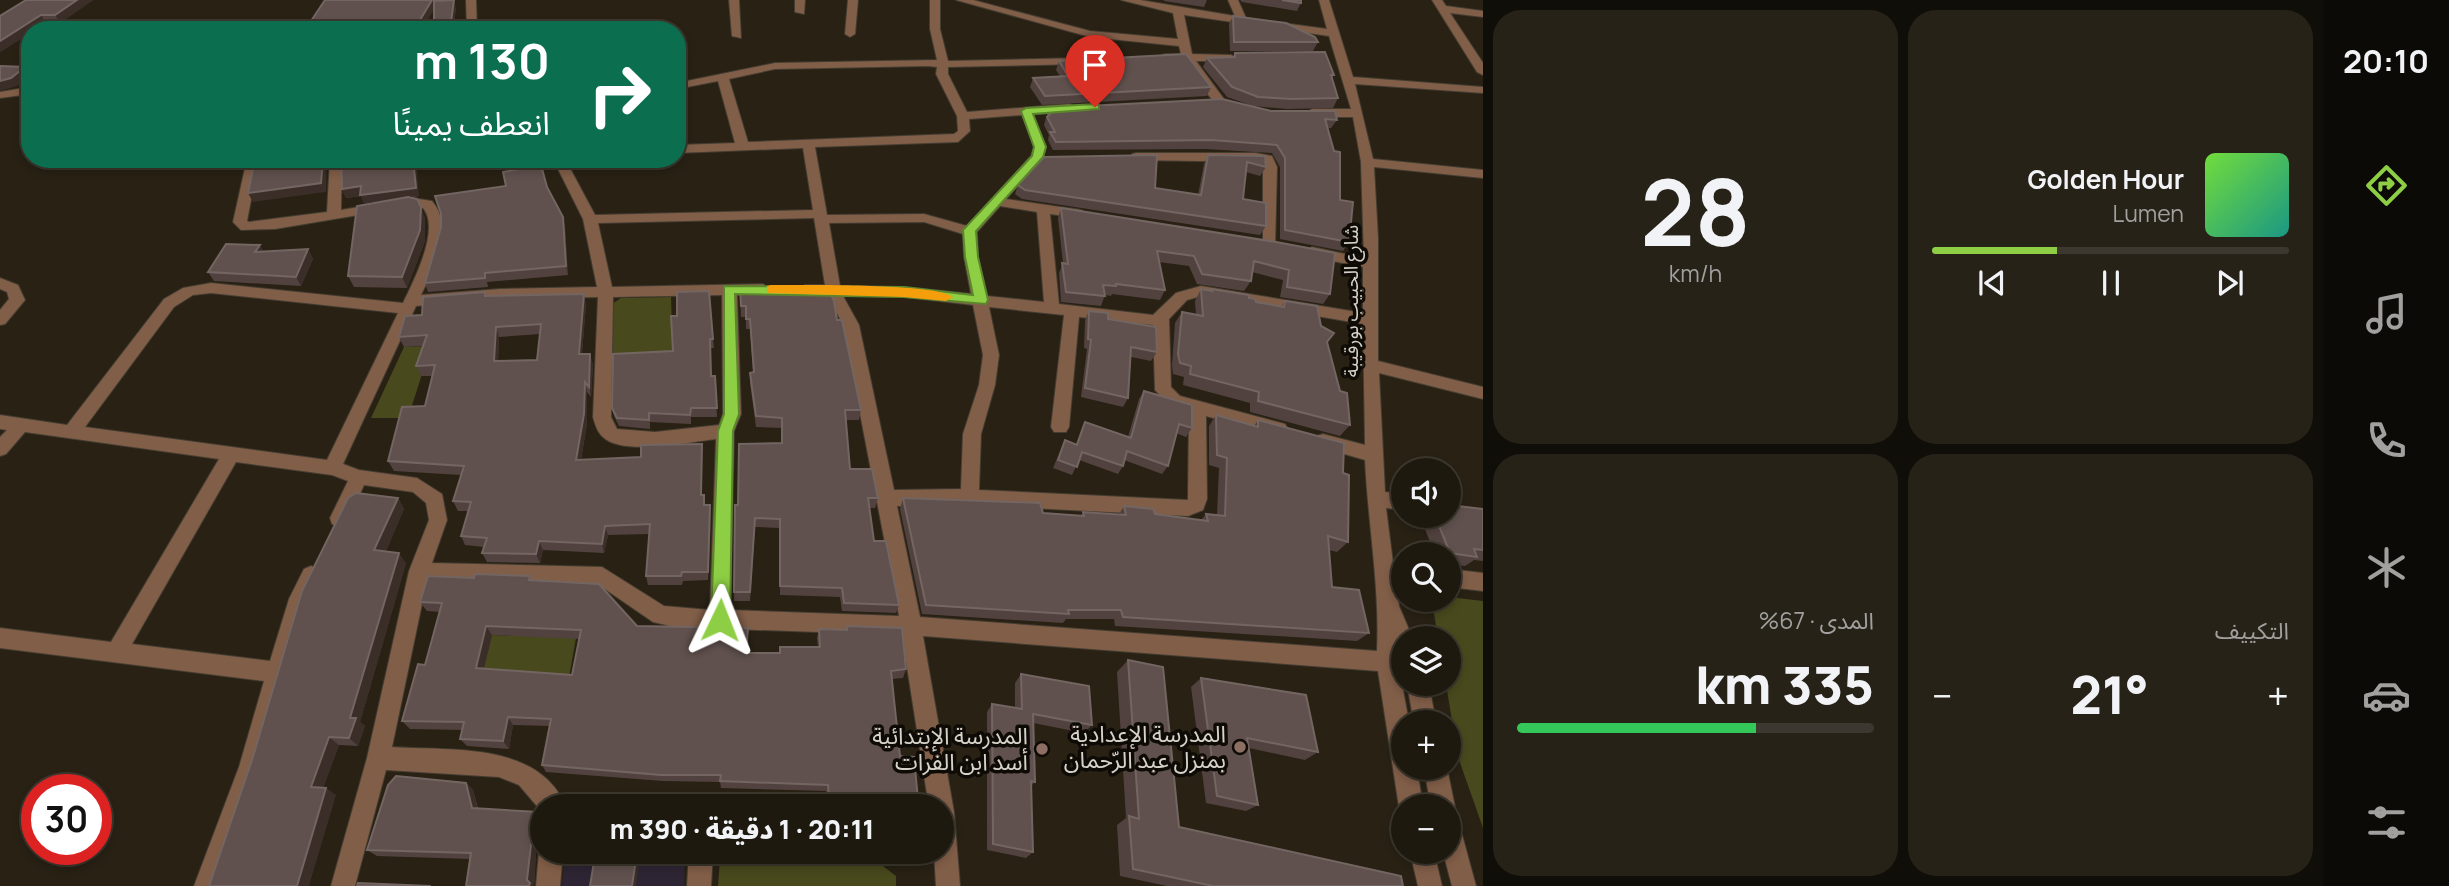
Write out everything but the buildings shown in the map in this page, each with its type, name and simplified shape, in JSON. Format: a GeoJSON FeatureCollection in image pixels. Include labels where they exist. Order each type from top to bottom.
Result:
{"type":"FeatureCollection","features":[{"type":"Feature","properties":{"kind":"street"},"geometry":{"type":"LineString","coordinates":[[471,0],[472,21]]}},
{"type":"Feature","properties":{"kind":"street"},"geometry":{"type":"LineString","coordinates":[[734,0],[737,36]]}},
{"type":"Feature","properties":{"kind":"street"},"geometry":{"type":"LineString","coordinates":[[800,0],[800,12]]}},
{"type":"Feature","properties":{"kind":"street"},"geometry":{"type":"LineString","coordinates":[[850,34],[853,0]]}},
{"type":"Feature","properties":{"kind":"street"},"geometry":{"type":"LineString","coordinates":[[686,149],[951,140],[962,135],[963,116],[942,74],[943,64],[935,29],[935,0]]}},
{"type":"Feature","properties":{"kind":"street"},"geometry":{"type":"LineString","coordinates":[[961,0],[1090,34],[1185,43]]}},
{"type":"Feature","properties":{"kind":"street"},"geometry":{"type":"LineString","coordinates":[[1126,0],[1157,4],[1178,11],[1333,33]]}},
{"type":"Feature","properties":{"kind":"street"},"geometry":{"type":"LineString","coordinates":[[1233,0],[1242,20]]}},
{"type":"Feature","properties":{"kind":"street","name":"شارع الحبيب بورقيبة"},"geometry":{"type":"LineString","coordinates":[[1324,0],[1333,33],[1334,56],[1347,80],[1358,113],[1367,162],[1371,264],[1370,365],[1376,499],[1391,560]]}},
{"type":"Feature","properties":{"kind":"street"},"geometry":{"type":"LineString","coordinates":[[1441,5],[1483,14]]}},
{"type":"Feature","properties":{"kind":"street"},"geometry":{"type":"LineString","coordinates":[[1441,5],[1483,72]]}},
{"type":"Feature","properties":{"kind":"street"},"geometry":{"type":"LineString","coordinates":[[1178,11],[1188,57],[1214,101],[1247,111]]}},
{"type":"Feature","properties":{"kind":"street"},"geometry":{"type":"LineString","coordinates":[[1149,58],[1250,57]]}},
{"type":"Feature","properties":{"kind":"street"},"geometry":{"type":"LineString","coordinates":[[686,84],[775,66],[1093,60]]}},
{"type":"Feature","properties":{"kind":"street"},"geometry":{"type":"LineString","coordinates":[[723,77],[743,148]]}},
{"type":"Feature","properties":{"kind":"street"},"geometry":{"type":"LineString","coordinates":[[1347,80],[1477,90],[1483,104]]}},
{"type":"Feature","properties":{"kind":"street"},"geometry":{"type":"LineString","coordinates":[[0,95],[21,92]]}},
{"type":"Feature","properties":{"kind":"street"},"geometry":{"type":"LineString","coordinates":[[963,116],[1087,107]]}},
{"type":"Feature","properties":{"kind":"street"},"geometry":{"type":"LineString","coordinates":[[970,497],[972,434],[990,369],[989,336],[971,257],[970,230],[1044,157],[1026,111]]}},
{"type":"Feature","properties":{"kind":"street"},"geometry":{"type":"LineString","coordinates":[[1303,112],[1358,113]]}},
{"type":"Feature","properties":{"kind":"street"},"geometry":{"type":"LineString","coordinates":[[809,146],[833,290],[851,325],[887,498],[939,794]]}},
{"type":"Feature","properties":{"kind":"street"},"geometry":{"type":"LineString","coordinates":[[1119,157],[1268,159],[1271,167],[1276,245],[1371,264]]}},
{"type":"Feature","properties":{"kind":"street"},"geometry":{"type":"LineString","coordinates":[[1367,162],[1483,174]]}},
{"type":"Feature","properties":{"kind":"street"},"geometry":{"type":"LineString","coordinates":[[251,168],[241,208],[240,222],[246,227],[275,225],[412,202],[426,204],[433,211],[435,219],[431,259],[332,468]]}},
{"type":"Feature","properties":{"kind":"street"},"geometry":{"type":"LineString","coordinates":[[334,214],[336,168]]}},
{"type":"Feature","properties":{"kind":"street"},"geometry":{"type":"LineString","coordinates":[[564,168],[590,219],[606,292],[602,417],[604,427],[611,434],[629,439],[725,431]]}},
{"type":"Feature","properties":{"kind":"street"},"geometry":{"type":"LineString","coordinates":[[998,202],[1096,217]]}},
{"type":"Feature","properties":{"kind":"street"},"geometry":{"type":"LineString","coordinates":[[1043,208],[1052,310]]}},
{"type":"Feature","properties":{"kind":"street"},"geometry":{"type":"LineString","coordinates":[[590,219],[819,216],[924,218],[970,230]]}},
{"type":"Feature","properties":{"kind":"street"},"geometry":{"type":"LineString","coordinates":[[0,283],[13,289],[17,300],[0,320]]}},
{"type":"Feature","properties":{"kind":"street"},"geometry":{"type":"LineString","coordinates":[[73,430],[169,303],[190,290],[211,288],[411,305],[500,294],[729,289],[904,292],[1052,310],[1161,318]]}},
{"type":"Feature","properties":{"kind":"street"},"geometry":{"type":"LineString","coordinates":[[720,620],[725,431],[732,414],[729,289]]}},
{"type":"Feature","properties":{"kind":"street"},"geometry":{"type":"LineString","coordinates":[[1370,320],[1194,291],[1172,302],[1161,318],[1163,390],[1175,401],[1374,455]]}},
{"type":"Feature","properties":{"kind":"street"},"geometry":{"type":"LineString","coordinates":[[1060,427],[1072,312]]}},
{"type":"Feature","properties":{"kind":"street"},"geometry":{"type":"LineString","coordinates":[[1370,365],[1483,393]]}},
{"type":"Feature","properties":{"kind":"street"},"geometry":{"type":"LineString","coordinates":[[887,498],[970,497],[1188,508],[1196,505],[1198,499],[1197,407]]}},
{"type":"Feature","properties":{"kind":"street"},"geometry":{"type":"LineString","coordinates":[[0,422],[332,468],[359,477],[417,485],[435,499],[438,520],[419,571],[378,758],[343,886]]}},
{"type":"Feature","properties":{"kind":"street"},"geometry":{"type":"LineString","coordinates":[[0,449],[21,425]]}},
{"type":"Feature","properties":{"kind":"street"},"geometry":{"type":"LineString","coordinates":[[116,652],[230,455]]}},
{"type":"Feature","properties":{"kind":"street"},"geometry":{"type":"LineString","coordinates":[[329,538],[359,477]]}},
{"type":"Feature","properties":{"kind":"street"},"geometry":{"type":"LineString","coordinates":[[1376,499],[1391,501]]}},
{"type":"Feature","properties":{"kind":"street"},"geometry":{"type":"LineString","coordinates":[[206,886],[250,768],[299,599],[317,563]]}},
{"type":"Feature","properties":{"kind":"street"},"geometry":{"type":"LineString","coordinates":[[419,571],[602,576],[660,615],[720,620],[911,626],[1391,662]]}},
{"type":"Feature","properties":{"kind":"street"},"geometry":{"type":"LineString","coordinates":[[1461,579],[1483,582]]}},
{"type":"Feature","properties":{"kind":"street","name":"شارع الحبيب بورقيبة"},"geometry":{"type":"LineString","coordinates":[[1389,607],[1391,593]]}},
{"type":"Feature","properties":{"kind":"street"},"geometry":{"type":"LineString","coordinates":[[1389,607],[1397,626]]}},
{"type":"Feature","properties":{"kind":"street"},"geometry":{"type":"LineString","coordinates":[[1389,607],[1391,626]]}},
{"type":"Feature","properties":{"kind":"street"},"geometry":{"type":"LineString","coordinates":[[0,638],[276,672]]}},
{"type":"Feature","properties":{"kind":"street"},"geometry":{"type":"LineString","coordinates":[[378,758],[499,766],[527,777],[542,794]]}},
{"type":"Feature","properties":{"kind":"street"},"geometry":{"type":"LineString","coordinates":[[548,886],[550,864]]}},
{"type":"Feature","properties":{"kind":"street"},"geometry":{"type":"LineString","coordinates":[[699,886],[700,864]]}},
{"type":"Feature","properties":{"kind":"street"},"geometry":{"type":"LineString","coordinates":[[946,864],[948,886]]}},
{"type":"Feature","properties":{"kind":"street"},"geometry":{"type":"LineString","coordinates":[[1425,864],[1430,886]]}},
{"type":"Feature","properties":{"kind":"street"},"geometry":{"type":"LineString","coordinates":[[1458,864],[1464,886]]}},
{"type":"Feature","properties":{"kind":"shaded area"},"geometry":{"type":"Polygon","coordinates":[[[671,297],[673,356],[611,359],[612,304],[621,298],[671,297]]]}},
{"type":"Feature","properties":{"kind":"shaded area"},"geometry":{"type":"Polygon","coordinates":[[[431,346],[408,418],[371,418],[404,347],[431,346]]]}},
{"type":"Feature","properties":{"kind":"shaded area"},"geometry":{"type":"Polygon","coordinates":[[[1461,598],[1483,601],[1483,828],[1461,766],[1461,710],[1450,710],[1448,696],[1461,696],[1461,626],[1436,626],[1434,612],[1461,612],[1461,598]]]}},
{"type":"Feature","properties":{"kind":"shaded area"},"geometry":{"type":"Polygon","coordinates":[[[492,635],[576,638],[568,683],[481,677],[492,635]]]}},
{"type":"Feature","properties":{"kind":"shaded area"},"geometry":{"type":"Polygon","coordinates":[[[564,864],[685,864],[684,886],[562,886],[564,864]]]}},
{"type":"Feature","properties":{"kind":"shaded area"},"geometry":{"type":"Polygon","coordinates":[[[720,864],[880,864],[896,876],[896,886],[718,886],[720,864]]]}},
{"type":"Feature","properties":{"kind":"slow traffic"},"geometry":{"type":"LineString","coordinates":[[771,289],[904,292],[946,297]]}},
{"type":"Feature","properties":{"kind":"place","name":"المدرسة الإعدادية بمنزل عبد الرّحمان"},"geometry":{"type":"Point","coordinates":[1240,747]}},
{"type":"Feature","properties":{"kind":"place","name":"المدرسة الإبتدائية أسد ابن الفرات"},"geometry":{"type":"Point","coordinates":[1042,749]}},
{"type":"Feature","properties":{"kind":"route"},"geometry":{"type":"LineString","coordinates":[[720,620],[725,431],[732,414],[729,289],[904,292],[981,300],[971,257],[970,230],[998,202],[1040,151],[1026,111],[1095,107]]}}]}
